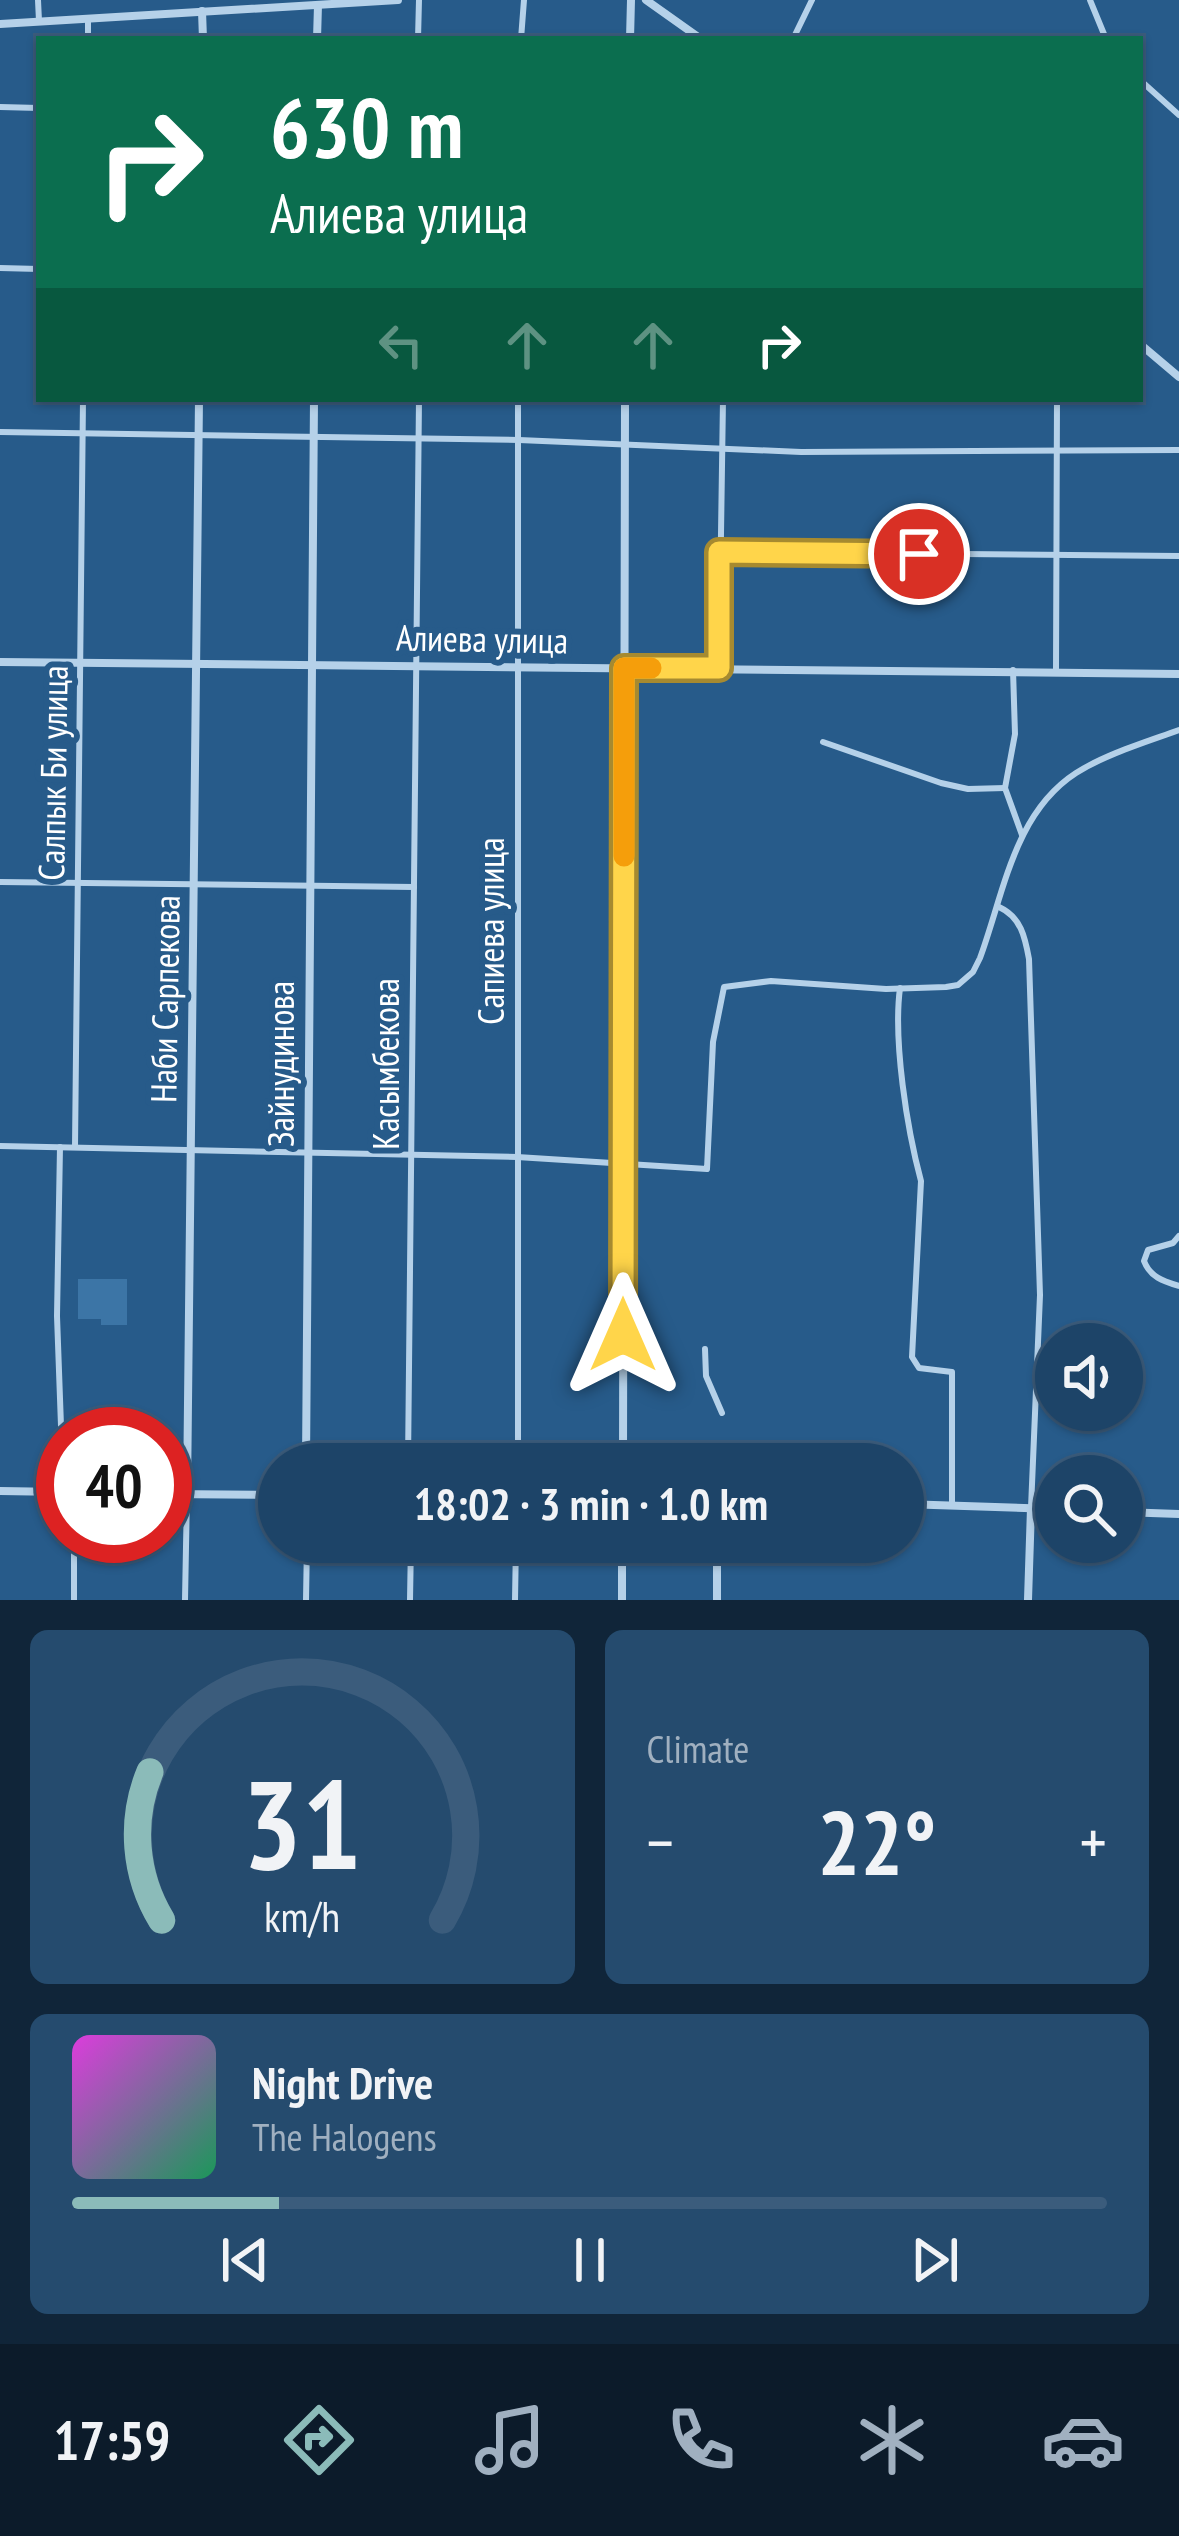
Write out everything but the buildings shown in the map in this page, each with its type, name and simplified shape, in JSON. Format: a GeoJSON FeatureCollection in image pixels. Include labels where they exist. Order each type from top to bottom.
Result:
{"type":"FeatureCollection","features":[{"type":"Feature","properties":{"kind":"street"},"geometry":{"type":"LineString","coordinates":[[38,0],[39,21]]}},
{"type":"Feature","properties":{"kind":"street"},"geometry":{"type":"LineString","coordinates":[[0,24],[398,0]]}},
{"type":"Feature","properties":{"kind":"street"},"geometry":{"type":"LineString","coordinates":[[418,0],[418,36]]}},
{"type":"Feature","properties":{"kind":"street"},"geometry":{"type":"LineString","coordinates":[[521,36],[524,0]]}},
{"type":"Feature","properties":{"kind":"street"},"geometry":{"type":"LineString","coordinates":[[630,36],[632,0]]}},
{"type":"Feature","properties":{"kind":"street"},"geometry":{"type":"LineString","coordinates":[[646,0],[697,36]]}},
{"type":"Feature","properties":{"kind":"street"},"geometry":{"type":"LineString","coordinates":[[794,36],[812,0]]}},
{"type":"Feature","properties":{"kind":"street"},"geometry":{"type":"LineString","coordinates":[[1090,0],[1105,36]]}},
{"type":"Feature","properties":{"kind":"street"},"geometry":{"type":"LineString","coordinates":[[317,5],[317,36]]}},
{"type":"Feature","properties":{"kind":"street"},"geometry":{"type":"LineString","coordinates":[[202,11],[203,36]]}},
{"type":"Feature","properties":{"kind":"street"},"geometry":{"type":"LineString","coordinates":[[88,18],[88,36]]}},
{"type":"Feature","properties":{"kind":"street"},"geometry":{"type":"LineString","coordinates":[[1143,83],[1179,115]]}},
{"type":"Feature","properties":{"kind":"street"},"geometry":{"type":"LineString","coordinates":[[0,107],[36,108]]}},
{"type":"Feature","properties":{"kind":"street"},"geometry":{"type":"LineString","coordinates":[[0,268],[36,268]]}},
{"type":"Feature","properties":{"kind":"street"},"geometry":{"type":"LineString","coordinates":[[1143,347],[1179,377]]}},
{"type":"Feature","properties":{"kind":"street","name":"Салпык Би улица"},"geometry":{"type":"LineString","coordinates":[[75,1147],[83,402]]}},
{"type":"Feature","properties":{"kind":"street","name":"Наби Сарпекова"},"geometry":{"type":"LineString","coordinates":[[188,1407],[199,402]]}},
{"type":"Feature","properties":{"kind":"street","name":"Зайнудинова"},"geometry":{"type":"LineString","coordinates":[[306,1443],[314,402]]}},
{"type":"Feature","properties":{"kind":"street","name":"Касымбекова"},"geometry":{"type":"LineString","coordinates":[[408,1443],[419,402]]}},
{"type":"Feature","properties":{"kind":"street","name":"Сапиева улица"},"geometry":{"type":"LineString","coordinates":[[518,402],[518,1443]]}},
{"type":"Feature","properties":{"kind":"street"},"geometry":{"type":"LineString","coordinates":[[623,1443],[625,402]]}},
{"type":"Feature","properties":{"kind":"street"},"geometry":{"type":"LineString","coordinates":[[719,668],[723,402]]}},
{"type":"Feature","properties":{"kind":"street"},"geometry":{"type":"LineString","coordinates":[[1056,671],[1057,402]]}},
{"type":"Feature","properties":{"kind":"street"},"geometry":{"type":"LineString","coordinates":[[0,432],[519,440],[800,452],[1179,450]]}},
{"type":"Feature","properties":{"kind":"street"},"geometry":{"type":"LineString","coordinates":[[719,552],[1179,556]]}},
{"type":"Feature","properties":{"kind":"street","name":"Алиева улица"},"geometry":{"type":"LineString","coordinates":[[0,662],[1179,674]]}},
{"type":"Feature","properties":{"kind":"street"},"geometry":{"type":"LineString","coordinates":[[1013,670],[1015,734],[1005,788],[1022,835]]}},
{"type":"Feature","properties":{"kind":"street"},"geometry":{"type":"LineString","coordinates":[[0,1146],[517,1157],[706,1169],[713,1042],[724,987],[799,981],[899,988],[958,985],[973,972],[1033,816],[1072,776],[1179,730]]}},
{"type":"Feature","properties":{"kind":"street"},"geometry":{"type":"LineString","coordinates":[[823,742],[941,783],[968,789],[1005,788]]}},
{"type":"Feature","properties":{"kind":"street"},"geometry":{"type":"LineString","coordinates":[[0,882],[414,886]]}},
{"type":"Feature","properties":{"kind":"street"},"geometry":{"type":"LineString","coordinates":[[999,907],[1011,912],[1021,927],[1029,959],[1040,1294],[1028,1600]]}},
{"type":"Feature","properties":{"kind":"street"},"geometry":{"type":"LineString","coordinates":[[899,988],[906,1099],[921,1181],[912,1357],[919,1368],[952,1372],[952,1505]]}},
{"type":"Feature","properties":{"kind":"street"},"geometry":{"type":"LineString","coordinates":[[59,1147],[60,1407]]}},
{"type":"Feature","properties":{"kind":"street"},"geometry":{"type":"LineString","coordinates":[[1179,1236],[1173,1244],[1148,1250],[1144,1261],[1148,1271],[1179,1286]]}},
{"type":"Feature","properties":{"kind":"street"},"geometry":{"type":"LineString","coordinates":[[705,1349],[706,1376],[722,1413]]}},
{"type":"Feature","properties":{"kind":"street"},"geometry":{"type":"LineString","coordinates":[[0,1491],[36,1492]]}},
{"type":"Feature","properties":{"kind":"street"},"geometry":{"type":"LineString","coordinates":[[192,1494],[258,1495]]}},
{"type":"Feature","properties":{"kind":"street"},"geometry":{"type":"LineString","coordinates":[[924,1504],[1035,1508]]}},
{"type":"Feature","properties":{"kind":"street"},"geometry":{"type":"LineString","coordinates":[[1143,1513],[1179,1514]]}},
{"type":"Feature","properties":{"kind":"street"},"geometry":{"type":"LineString","coordinates":[[74,1563],[74,1600]]}},
{"type":"Feature","properties":{"kind":"street","name":"Наби Сарпекова"},"geometry":{"type":"LineString","coordinates":[[185,1600],[186,1563]]}},
{"type":"Feature","properties":{"kind":"street"},"geometry":{"type":"LineString","coordinates":[[306,1600],[307,1563]]}},
{"type":"Feature","properties":{"kind":"street"},"geometry":{"type":"LineString","coordinates":[[410,1600],[411,1563]]}},
{"type":"Feature","properties":{"kind":"street"},"geometry":{"type":"LineString","coordinates":[[515,1600],[516,1563]]}},
{"type":"Feature","properties":{"kind":"street"},"geometry":{"type":"LineString","coordinates":[[622,1563],[622,1600]]}},
{"type":"Feature","properties":{"kind":"street"},"geometry":{"type":"LineString","coordinates":[[717,1563],[717,1600]]}},
{"type":"Feature","properties":{"kind":"shaded area"},"geometry":{"type":"Polygon","coordinates":[[[78,1279],[127,1279],[127,1325],[78,1319],[78,1279]]]}},
{"type":"Feature","properties":{"kind":"slow traffic"},"geometry":{"type":"LineString","coordinates":[[624,856],[624,668],[651,668]]}},
{"type":"Feature","properties":{"kind":"route"},"geometry":{"type":"LineString","coordinates":[[623,1335],[624,668],[719,668],[719,552],[919,554]]}}]}
